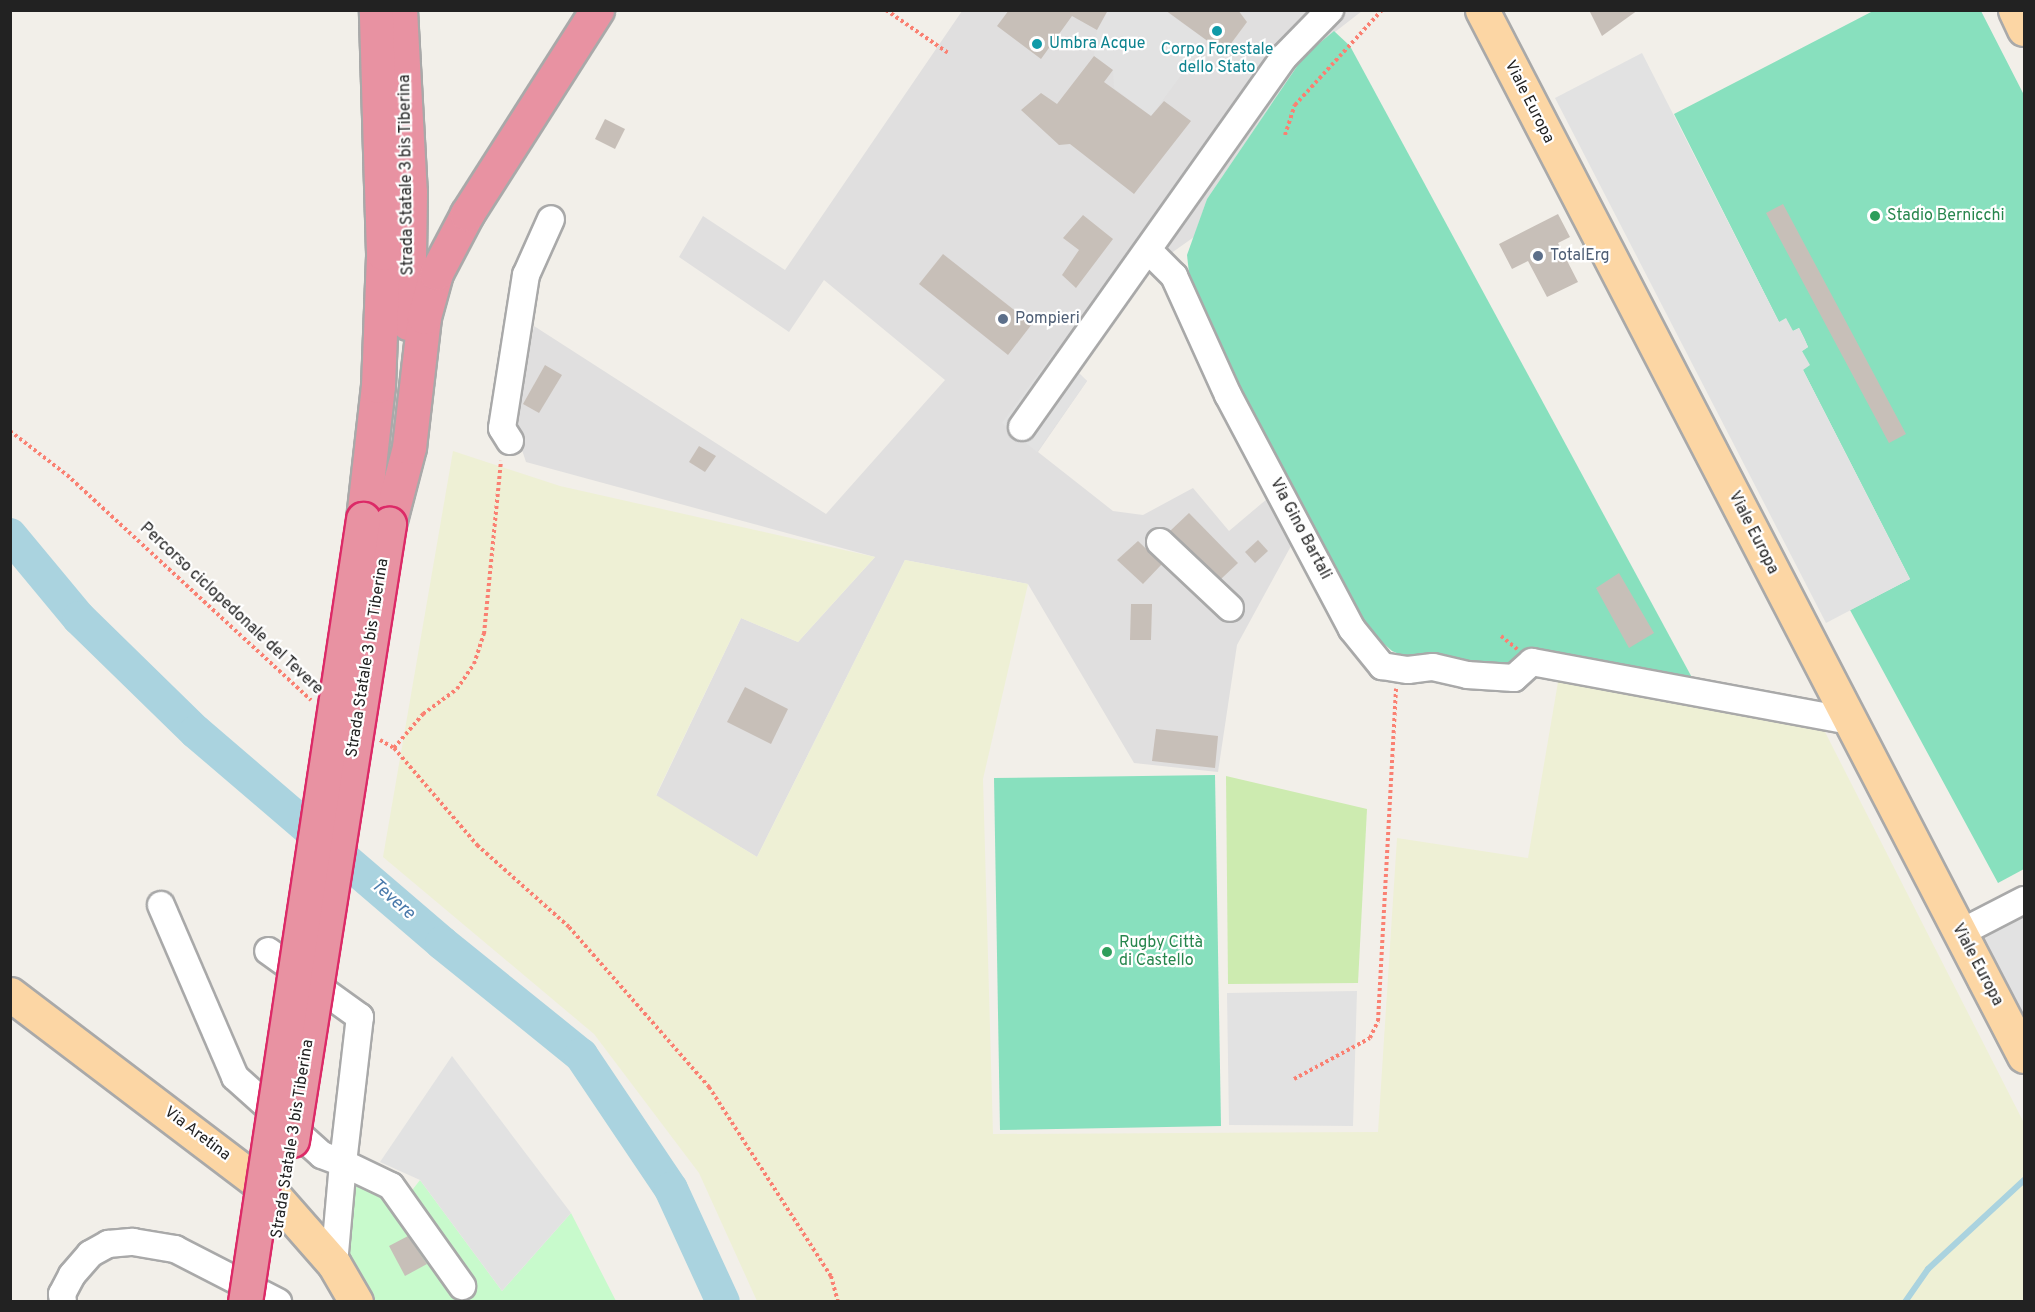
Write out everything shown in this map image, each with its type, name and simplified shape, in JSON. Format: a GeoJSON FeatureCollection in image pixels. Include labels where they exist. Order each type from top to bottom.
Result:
{"type":"FeatureCollection","features":[{"type":"Feature","properties":{"kind":"highway","name":"Strada Statale 3 bis Tiberina"},"geometry":{"type":"LineString","coordinates":[[376,10],[397,191]]}},
{"type":"Feature","properties":{"kind":"highway","name":"Strada Statale 3 bis Tiberina"},"geometry":{"type":"LineString","coordinates":[[245,1302],[376,522],[406,386],[397,191],[400,10]]}},
{"type":"Feature","properties":{"kind":"highway"},"geometry":{"type":"LineString","coordinates":[[376,522],[409,447],[424,317],[436,273],[467,214],[597,10]]}},
{"type":"Feature","properties":{"kind":"highway","name":"Strada Statale 3 bis Tiberina"},"geometry":{"type":"LineString","coordinates":[[267,1302],[376,522]]}},
{"type":"Feature","properties":{"kind":"main road","name":"Viale Europa"},"geometry":{"type":"LineString","coordinates":[[1482,10],[2025,1056]]}},
{"type":"Feature","properties":{"kind":"main road"},"geometry":{"type":"LineString","coordinates":[[2015,10],[2025,29]]}},
{"type":"Feature","properties":{"kind":"main road","name":"Via Aretina"},"geometry":{"type":"LineString","coordinates":[[10,994],[270,1191],[334,1264],[356,1302]]}},
{"type":"Feature","properties":{"kind":"street"},"geometry":{"type":"LineString","coordinates":[[1022,427],[1284,57],[1330,10]]}},
{"type":"Feature","properties":{"kind":"street"},"geometry":{"type":"LineString","coordinates":[[510,441],[502,428],[526,275],[551,219]]}},
{"type":"Feature","properties":{"kind":"street","name":"Via Gino Bartali"},"geometry":{"type":"LineString","coordinates":[[1148,250],[1174,276],[1228,395],[1352,629],[1382,666],[1408,670],[1433,667],[1467,675],[1515,678],[1532,663],[1851,721]]}},
{"type":"Feature","properties":{"kind":"street"},"geometry":{"type":"LineString","coordinates":[[1160,542],[1230,608]]}},
{"type":"Feature","properties":{"kind":"street"},"geometry":{"type":"LineString","coordinates":[[1960,933],[2025,900]]}},
{"type":"Feature","properties":{"kind":"street"},"geometry":{"type":"LineString","coordinates":[[161,905],[236,1077],[322,1155],[396,1179],[462,1286]]}},
{"type":"Feature","properties":{"kind":"street"},"geometry":{"type":"LineString","coordinates":[[268,951],[360,1017],[334,1264]]}},
{"type":"Feature","properties":{"kind":"street"},"geometry":{"type":"LineString","coordinates":[[60,1299],[90,1254],[108,1244],[133,1242],[175,1249],[278,1302]]}},
{"type":"Feature","properties":{"kind":"path"},"geometry":{"type":"LineString","coordinates":[[886,10],[948,53]]}},
{"type":"Feature","properties":{"kind":"path"},"geometry":{"type":"LineString","coordinates":[[1285,135],[1295,105],[1383,10]]}},
{"type":"Feature","properties":{"kind":"path","name":"Percorso ciclopedonale del Tevere"},"geometry":{"type":"LineString","coordinates":[[10,431],[67,475],[317,705]]}},
{"type":"Feature","properties":{"kind":"path"},"geometry":{"type":"LineString","coordinates":[[394,748],[423,714],[457,689],[474,664],[484,634],[502,449],[510,441]]}},
{"type":"Feature","properties":{"kind":"path"},"geometry":{"type":"LineString","coordinates":[[1294,1079],[1370,1038],[1378,1022],[1395,689],[1408,670]]}},
{"type":"Feature","properties":{"kind":"path"},"geometry":{"type":"LineString","coordinates":[[374,737],[394,748],[477,845],[569,927],[710,1087],[831,1276],[838,1302]]}},
{"type":"Feature","properties":{"kind":"shaded area"},"geometry":{"type":"Polygon","coordinates":[[[962,11],[1362,11],[1304,56],[1207,199],[1194,237],[1146,271],[1076,370],[1087,381],[1038,452],[1113,511],[1143,515],[1193,488],[1229,531],[1274,493],[1297,535],[1237,645],[1218,772],[1134,763],[1028,584],[905,560],[757,857],[656,796],[741,618],[798,642],[875,557],[526,462],[514,426],[534,326],[826,514],[945,380],[824,280],[789,332],[679,257],[703,216],[785,270],[962,11]]]}},
{"type":"Feature","properties":{"kind":"shaded area"},"geometry":{"type":"Polygon","coordinates":[[[1108,11],[1165,11],[1207,40],[1151,116],[1114,88],[1113,70],[1094,56],[1097,30],[1108,11]]]}},
{"type":"Feature","properties":{"kind":"shaded area"},"geometry":{"type":"Polygon","coordinates":[[[1642,53],[1779,322],[1786,318],[1793,331],[1799,328],[1808,347],[1802,351],[1810,365],[1803,370],[1910,579],[1826,623],[1555,98],[1642,53]]]}},
{"type":"Feature","properties":{"kind":"shaded area"},"geometry":{"type":"Polygon","coordinates":[[[1054,352],[1087,381],[1037,452],[1002,423],[1054,352]]]}},
{"type":"Feature","properties":{"kind":"shaded area"},"geometry":{"type":"Polygon","coordinates":[[[2024,900],[2024,1056],[1960,933],[2024,900]]]}},
{"type":"Feature","properties":{"kind":"shaded area"},"geometry":{"type":"Polygon","coordinates":[[[1357,991],[1353,1126],[1229,1125],[1227,993],[1357,991]]]}},
{"type":"Feature","properties":{"kind":"shaded area"},"geometry":{"type":"Polygon","coordinates":[[[452,1056],[571,1213],[502,1291],[420,1180],[380,1162],[452,1056]]]}},
{"type":"Feature","properties":{"kind":"green space","name":"Stadio Bernicchi"},"geometry":{"type":"Polygon","coordinates":[[[1873,11],[1981,11],[2024,95],[2024,869],[1998,883],[1850,610],[1910,579],[1803,370],[1802,351],[1808,347],[1799,328],[1793,331],[1779,322],[1674,114],[1873,11]]]}},
{"type":"Feature","properties":{"kind":"green space"},"geometry":{"type":"Polygon","coordinates":[[[1334,31],[1350,46],[1696,685],[1413,660],[1392,651],[1365,627],[1204,320],[1190,282],[1187,255],[1207,199],[1304,56],[1334,31]]]}},
{"type":"Feature","properties":{"kind":"green space"},"geometry":{"type":"Polygon","coordinates":[[[453,451],[560,486],[875,557],[798,642],[741,618],[656,795],[757,857],[905,560],[1028,584],[983,779],[993,1134],[1378,1132],[1397,838],[1528,858],[1558,682],[1823,728],[2024,1123],[2024,1301],[757,1301],[699,1173],[594,1034],[383,857],[453,451]]]}},
{"type":"Feature","properties":{"kind":"green space","name":"Rugby Città di Castello"},"geometry":{"type":"Polygon","coordinates":[[[1215,775],[1221,1126],[1000,1130],[994,778],[1215,775]]]}},
{"type":"Feature","properties":{"kind":"green space"},"geometry":{"type":"Polygon","coordinates":[[[1226,776],[1367,809],[1358,983],[1228,984],[1226,776]]]}},
{"type":"Feature","properties":{"kind":"green space"},"geometry":{"type":"Polygon","coordinates":[[[347,1176],[399,1207],[420,1180],[502,1291],[571,1213],[616,1301],[373,1301],[346,1260],[347,1176]]]}},
{"type":"Feature","properties":{"kind":"building","name":"Umbra Acque"},"geometry":{"type":"Polygon","coordinates":[[[1009,10],[1108,10],[1097,30],[1072,16],[1041,59],[997,26],[1009,10]]]}},
{"type":"Feature","properties":{"kind":"building","name":"Corpo Forestale dello Stato"},"geometry":{"type":"Polygon","coordinates":[[[1165,10],[1238,10],[1247,22],[1224,53],[1165,10]]]}},
{"type":"Feature","properties":{"kind":"building"},"geometry":{"type":"Polygon","coordinates":[[[1589,10],[1638,10],[1602,36],[1589,10]]]}},
{"type":"Feature","properties":{"kind":"building"},"geometry":{"type":"Polygon","coordinates":[[[1094,56],[1113,70],[1104,82],[1151,116],[1164,101],[1191,121],[1134,194],[1070,144],[1059,145],[1021,110],[1041,93],[1057,104],[1094,56]]]}},
{"type":"Feature","properties":{"kind":"building"},"geometry":{"type":"Polygon","coordinates":[[[605,119],[625,129],[615,149],[595,139],[605,119]]]}},
{"type":"Feature","properties":{"kind":"building"},"geometry":{"type":"Polygon","coordinates":[[[1783,204],[1906,434],[1889,443],[1766,213],[1783,204]]]}},
{"type":"Feature","properties":{"kind":"building"},"geometry":{"type":"Polygon","coordinates":[[[1558,214],[1570,237],[1558,243],[1578,282],[1547,297],[1528,261],[1512,269],[1499,244],[1558,214]]]}},
{"type":"Feature","properties":{"kind":"building"},"geometry":{"type":"Polygon","coordinates":[[[1083,215],[1113,239],[1076,288],[1062,275],[1079,250],[1063,238],[1083,215]]]}},
{"type":"Feature","properties":{"kind":"building"},"geometry":{"type":"Polygon","coordinates":[[[943,254],[1032,324],[1008,355],[919,284],[943,254]]]}},
{"type":"Feature","properties":{"kind":"building"},"geometry":{"type":"Polygon","coordinates":[[[545,365],[562,375],[539,413],[523,404],[545,365]]]}},
{"type":"Feature","properties":{"kind":"building"},"geometry":{"type":"Polygon","coordinates":[[[699,446],[716,456],[705,472],[689,462],[699,446]]]}},
{"type":"Feature","properties":{"kind":"building"},"geometry":{"type":"Polygon","coordinates":[[[1189,513],[1238,563],[1221,579],[1170,531],[1189,513]]]}},
{"type":"Feature","properties":{"kind":"building"},"geometry":{"type":"Polygon","coordinates":[[[1258,540],[1268,551],[1255,563],[1245,552],[1258,540]]]}},
{"type":"Feature","properties":{"kind":"building"},"geometry":{"type":"Polygon","coordinates":[[[1138,541],[1162,564],[1143,584],[1117,560],[1138,541]]]}},
{"type":"Feature","properties":{"kind":"building"},"geometry":{"type":"Polygon","coordinates":[[[1619,573],[1654,633],[1629,648],[1596,588],[1619,573]]]}},
{"type":"Feature","properties":{"kind":"building"},"geometry":{"type":"Polygon","coordinates":[[[1131,604],[1152,604],[1151,640],[1130,640],[1131,604]]]}},
{"type":"Feature","properties":{"kind":"building"},"geometry":{"type":"Polygon","coordinates":[[[745,687],[788,709],[771,744],[727,722],[745,687]]]}},
{"type":"Feature","properties":{"kind":"building"},"geometry":{"type":"Polygon","coordinates":[[[1156,729],[1218,736],[1215,768],[1152,761],[1156,729]]]}},
{"type":"Feature","properties":{"kind":"building"},"geometry":{"type":"Polygon","coordinates":[[[408,1236],[427,1264],[405,1276],[389,1246],[408,1236]]]}},
{"type":"Feature","properties":{"kind":"waterway","name":"Tevere"},"geometry":{"type":"LineString","coordinates":[[10,535],[79,618],[196,732],[442,943],[581,1055],[671,1189],[723,1302]]}},
{"type":"Feature","properties":{"kind":"waterway"},"geometry":{"type":"LineString","coordinates":[[1905,1302],[1928,1269],[2024,1180]]}},
{"type":"Feature","properties":{"kind":"place","name":"Corpo Forestale dello Stato"},"geometry":{"type":"Point","coordinates":[1217,31]}},
{"type":"Feature","properties":{"kind":"place","name":"Umbra Acque"},"geometry":{"type":"Point","coordinates":[1037,44]}},
{"type":"Feature","properties":{"kind":"place","name":"Stadio Bernicchi"},"geometry":{"type":"Point","coordinates":[1875,216]}},
{"type":"Feature","properties":{"kind":"place","name":"TotalErg"},"geometry":{"type":"Point","coordinates":[1538,256]}},
{"type":"Feature","properties":{"kind":"place","name":"Pompieri"},"geometry":{"type":"Point","coordinates":[1003,319]}},
{"type":"Feature","properties":{"kind":"place","name":"Rugby Città di Castello"},"geometry":{"type":"Point","coordinates":[1107,952]}}]}
